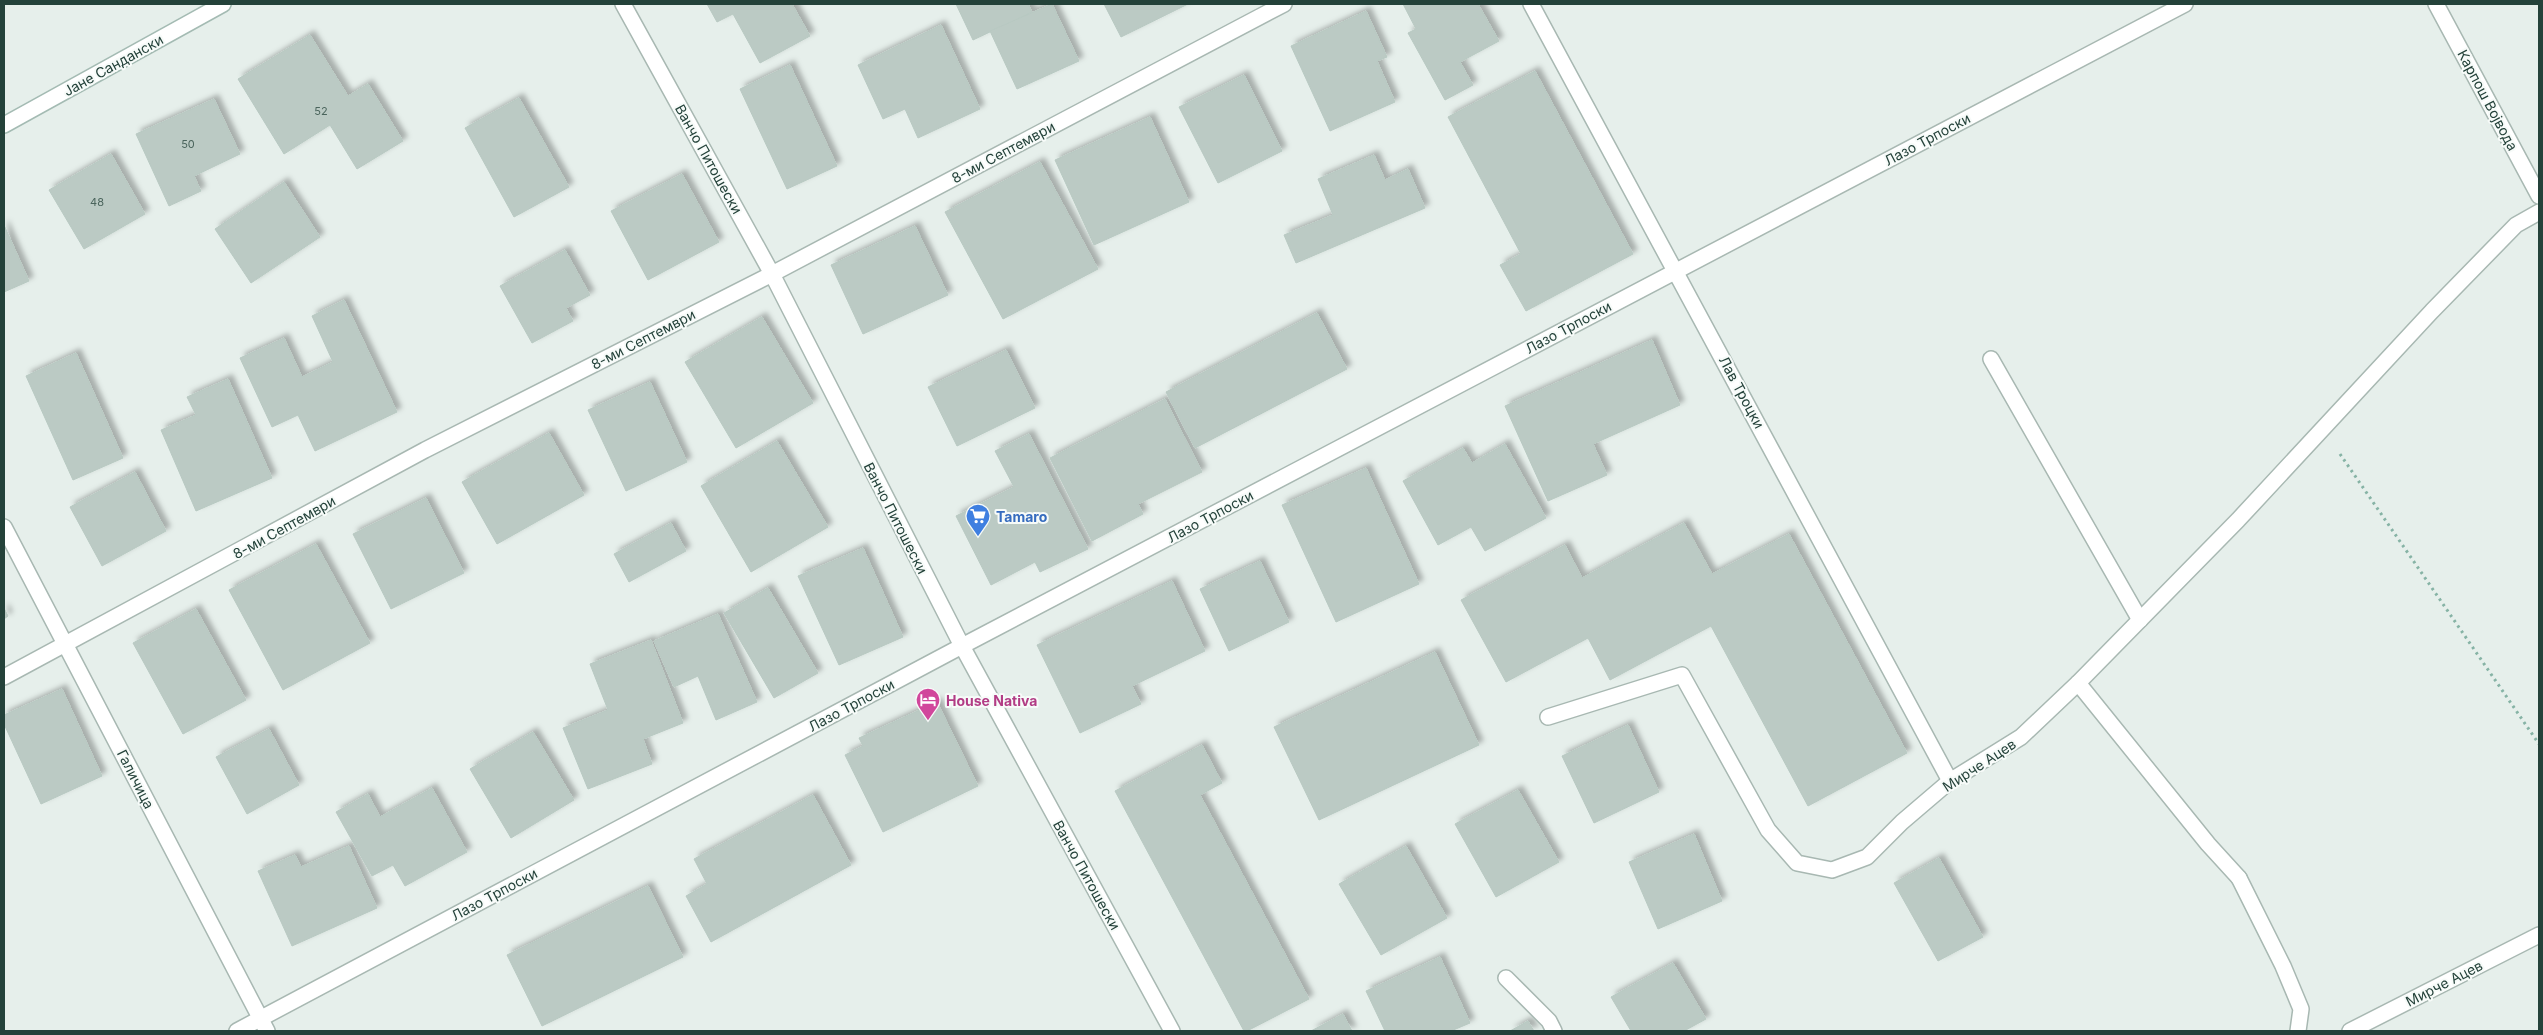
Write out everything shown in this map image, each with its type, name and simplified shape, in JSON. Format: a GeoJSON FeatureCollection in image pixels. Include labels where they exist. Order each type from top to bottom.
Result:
{"type":"FeatureCollection","features":[{"type":"Feature","properties":{"kind":"street","name":"Јане Сандански"},"geometry":{"type":"LineString","coordinates":[[4,125],[223,4]]}},
{"type":"Feature","properties":{"kind":"street","name":"Ванчо Питошески"},"geometry":{"type":"LineString","coordinates":[[622,4],[772,274],[962,646],[1172,1031]]}},
{"type":"Feature","properties":{"kind":"street","name":"8-ми Септември"},"geometry":{"type":"LineString","coordinates":[[4,677],[66,646],[425,450],[772,274],[1284,4]]}},
{"type":"Feature","properties":{"kind":"street","name":"Лав Троцки"},"geometry":{"type":"LineString","coordinates":[[1531,4],[1677,270],[1950,781]]}},
{"type":"Feature","properties":{"kind":"street","name":"Лазо Трпоски"},"geometry":{"type":"LineString","coordinates":[[237,1031],[263,1025],[962,646],[2185,4]]}},
{"type":"Feature","properties":{"kind":"street","name":"Карпош Војвода"},"geometry":{"type":"LineString","coordinates":[[2436,4],[2539,196]]}},
{"type":"Feature","properties":{"kind":"street","name":"Мирче Ацев"},"geometry":{"type":"LineString","coordinates":[[1548,717],[1682,675],[1768,830],[1797,863],[1832,870],[1868,857],[1902,822],[1950,781],[2021,737],[2078,683],[2238,520],[2432,311],[2516,225],[2539,212]]}},
{"type":"Feature","properties":{"kind":"street"},"geometry":{"type":"LineString","coordinates":[[1991,359],[2140,620]]}},
{"type":"Feature","properties":{"kind":"street","name":"Галичица"},"geometry":{"type":"LineString","coordinates":[[4,527],[263,1025]]}},
{"type":"Feature","properties":{"kind":"street"},"geometry":{"type":"LineString","coordinates":[[2078,683],[2208,844],[2239,878],[2284,966],[2302,1009],[2298,1031]]}},
{"type":"Feature","properties":{"kind":"street","name":"Мирче Ацев"},"geometry":{"type":"LineString","coordinates":[[2350,1031],[2539,935]]}},
{"type":"Feature","properties":{"kind":"street"},"geometry":{"type":"LineString","coordinates":[[1506,978],[1549,1021],[1554,1031]]}},
{"type":"Feature","properties":{"kind":"path"},"geometry":{"type":"LineString","coordinates":[[2322,429],[2539,744]]}},
{"type":"Feature","properties":{"kind":"building"},"geometry":{"type":"Polygon","coordinates":[[[707,4],[792,4],[810,36],[760,63],[733,14],[717,22],[707,4]]]}},
{"type":"Feature","properties":{"kind":"building"},"geometry":{"type":"Polygon","coordinates":[[[956,4],[1028,4],[1032,12],[973,40],[956,4]]]}},
{"type":"Feature","properties":{"kind":"building"},"geometry":{"type":"Polygon","coordinates":[[[1052,4],[1079,61],[1017,89],[990,31],[1052,4]]]}},
{"type":"Feature","properties":{"kind":"building"},"geometry":{"type":"Polygon","coordinates":[[[1104,4],[1188,4],[1121,37],[1104,4]]]}},
{"type":"Feature","properties":{"kind":"building"},"geometry":{"type":"Polygon","coordinates":[[[1403,4],[1478,4],[1499,41],[1460,62],[1473,85],[1445,100],[1408,33],[1416,29],[1403,4]]]}},
{"type":"Feature","properties":{"kind":"building"},"geometry":{"type":"Polygon","coordinates":[[[1366,11],[1387,57],[1377,61],[1395,102],[1330,131],[1291,46],[1366,11]]]}},
{"type":"Feature","properties":{"kind":"building"},"geometry":{"type":"Polygon","coordinates":[[[941,25],[980,109],[918,138],[905,109],[883,119],[858,65],[941,25]]]}},
{"type":"Feature","properties":{"kind":"building"},"geometry":{"type":"Polygon","coordinates":[[[310,35],[348,96],[368,84],[403,141],[357,169],[330,125],[284,154],[238,79],[310,35]]]}},
{"type":"Feature","properties":{"kind":"building"},"geometry":{"type":"Polygon","coordinates":[[[790,65],[837,166],[787,189],[740,89],[790,65]]]}},
{"type":"Feature","properties":{"kind":"building"},"geometry":{"type":"Polygon","coordinates":[[[1535,71],[1633,254],[1526,311],[1500,265],[1521,254],[1448,117],[1535,71]]]}},
{"type":"Feature","properties":{"kind":"building"},"geometry":{"type":"Polygon","coordinates":[[[1244,75],[1282,151],[1218,183],[1179,107],[1244,75]]]}},
{"type":"Feature","properties":{"kind":"building"},"geometry":{"type":"Polygon","coordinates":[[[519,98],[569,187],[514,217],[465,128],[519,98]]]}},
{"type":"Feature","properties":{"kind":"building"},"geometry":{"type":"Polygon","coordinates":[[[214,99],[240,154],[194,176],[201,191],[169,206],[136,134],[214,99]]]}},
{"type":"Feature","properties":{"kind":"building"},"geometry":{"type":"Polygon","coordinates":[[[1150,117],[1189,202],[1094,245],[1055,160],[1150,117]]]}},
{"type":"Feature","properties":{"kind":"building"},"geometry":{"type":"Polygon","coordinates":[[[111,154],[145,214],[84,249],[49,190],[111,154]]]}},
{"type":"Feature","properties":{"kind":"building"},"geometry":{"type":"Polygon","coordinates":[[[1374,155],[1385,180],[1408,169],[1425,208],[1296,263],[1284,235],[1333,215],[1318,179],[1374,155]]]}},
{"type":"Feature","properties":{"kind":"building"},"geometry":{"type":"Polygon","coordinates":[[[1040,162],[1098,269],[1003,319],[945,212],[1040,162]]]}},
{"type":"Feature","properties":{"kind":"building"},"geometry":{"type":"Polygon","coordinates":[[[682,174],[719,242],[648,280],[611,211],[682,174]]]}},
{"type":"Feature","properties":{"kind":"building"},"geometry":{"type":"Polygon","coordinates":[[[284,182],[320,237],[251,283],[215,229],[284,182]]]}},
{"type":"Feature","properties":{"kind":"building"},"geometry":{"type":"Polygon","coordinates":[[[4,225],[29,281],[4,292],[4,225]]]}},
{"type":"Feature","properties":{"kind":"building"},"geometry":{"type":"Polygon","coordinates":[[[915,226],[948,295],[863,334],[831,265],[915,226]]]}},
{"type":"Feature","properties":{"kind":"building"},"geometry":{"type":"Polygon","coordinates":[[[565,250],[590,295],[566,308],[573,321],[532,343],[500,286],[565,250]]]}},
{"type":"Feature","properties":{"kind":"building"},"geometry":{"type":"Polygon","coordinates":[[[344,300],[397,412],[315,451],[298,415],[272,427],[240,358],[284,338],[302,377],[333,362],[312,316],[344,300]]]}},
{"type":"Feature","properties":{"kind":"building"},"geometry":{"type":"Polygon","coordinates":[[[1317,313],[1347,369],[1195,448],[1166,392],[1317,313]]]}},
{"type":"Feature","properties":{"kind":"building"},"geometry":{"type":"Polygon","coordinates":[[[762,317],[813,403],[736,448],[685,362],[762,317]]]}},
{"type":"Feature","properties":{"kind":"building"},"geometry":{"type":"Polygon","coordinates":[[[1652,340],[1680,405],[1593,444],[1607,475],[1548,501],[1505,406],[1652,340]]]}},
{"type":"Feature","properties":{"kind":"building"},"geometry":{"type":"Polygon","coordinates":[[[1006,350],[1035,408],[957,446],[928,387],[1006,350]]]}},
{"type":"Feature","properties":{"kind":"building"},"geometry":{"type":"Polygon","coordinates":[[[76,353],[123,458],[73,480],[26,376],[76,353]]]}},
{"type":"Feature","properties":{"kind":"building"},"geometry":{"type":"Polygon","coordinates":[[[228,379],[272,478],[196,511],[161,430],[196,415],[187,397],[228,379]]]}},
{"type":"Feature","properties":{"kind":"building"},"geometry":{"type":"Polygon","coordinates":[[[650,382],[687,462],[626,491],[588,410],[650,382]]]}},
{"type":"Feature","properties":{"kind":"building"},"geometry":{"type":"Polygon","coordinates":[[[1165,399],[1202,472],[1138,504],[1143,514],[1092,541],[1050,458],[1165,399]]]}},
{"type":"Feature","properties":{"kind":"building"},"geometry":{"type":"Polygon","coordinates":[[[549,433],[584,495],[497,544],[462,482],[549,433]]]}},
{"type":"Feature","properties":{"kind":"building"},"geometry":{"type":"Polygon","coordinates":[[[1029,434],[1088,549],[1040,572],[1035,562],[991,585],[956,516],[1014,487],[995,451],[1029,434]]]}},
{"type":"Feature","properties":{"kind":"building"},"geometry":{"type":"Polygon","coordinates":[[[777,441],[828,527],[751,572],[701,486],[777,441]]]}},
{"type":"Feature","properties":{"kind":"building"},"geometry":{"type":"Polygon","coordinates":[[[1505,444],[1546,518],[1485,551],[1471,527],[1438,545],[1403,481],[1463,448],[1472,463],[1505,444]]]}},
{"type":"Feature","properties":{"kind":"building"},"geometry":{"type":"Polygon","coordinates":[[[1366,468],[1419,584],[1336,622],[1282,505],[1366,468]]]}},
{"type":"Feature","properties":{"kind":"building"},"geometry":{"type":"Polygon","coordinates":[[[135,472],[166,531],[102,566],[70,507],[135,472]]]}},
{"type":"Feature","properties":{"kind":"building"},"geometry":{"type":"Polygon","coordinates":[[[426,498],[464,573],[391,609],[353,534],[426,498]]]}},
{"type":"Feature","properties":{"kind":"building"},"geometry":{"type":"Polygon","coordinates":[[[671,523],[686,551],[629,582],[614,554],[671,523]]]}},
{"type":"Feature","properties":{"kind":"building"},"geometry":{"type":"Polygon","coordinates":[[[1684,523],[1712,574],[1789,534],[1907,753],[1808,806],[1711,626],[1610,680],[1588,638],[1506,682],[1461,600],[1565,545],[1582,578],[1684,523]]]}},
{"type":"Feature","properties":{"kind":"building"},"geometry":{"type":"Polygon","coordinates":[[[316,544],[370,643],[283,690],[229,590],[316,544]]]}},
{"type":"Feature","properties":{"kind":"building"},"geometry":{"type":"Polygon","coordinates":[[[863,548],[903,637],[839,665],[798,576],[863,548]]]}},
{"type":"Feature","properties":{"kind":"building"},"geometry":{"type":"Polygon","coordinates":[[[1260,561],[1289,622],[1229,651],[1200,589],[1260,561]]]}},
{"type":"Feature","properties":{"kind":"building"},"geometry":{"type":"Polygon","coordinates":[[[1172,581],[1205,651],[1132,686],[1141,704],[1080,733],[1037,645],[1172,581]]]}},
{"type":"Feature","properties":{"kind":"building"},"geometry":{"type":"Polygon","coordinates":[[[768,588],[818,673],[774,698],[724,613],[768,588]]]}},
{"type":"Feature","properties":{"kind":"building"},"geometry":{"type":"Polygon","coordinates":[[[4,608],[8,616],[4,619],[4,608]]]}},
{"type":"Feature","properties":{"kind":"building"},"geometry":{"type":"Polygon","coordinates":[[[196,609],[246,700],[183,734],[133,643],[196,609]]]}},
{"type":"Feature","properties":{"kind":"building"},"geometry":{"type":"Polygon","coordinates":[[[718,614],[757,702],[716,720],[698,676],[674,687],[654,641],[718,614]]]}},
{"type":"Feature","properties":{"kind":"building"},"geometry":{"type":"Polygon","coordinates":[[[651,640],[683,723],[643,739],[652,764],[588,789],[563,728],[608,710],[590,664],[651,640]]]}},
{"type":"Feature","properties":{"kind":"building"},"geometry":{"type":"Polygon","coordinates":[[[1435,652],[1479,745],[1319,820],[1274,727],[1435,652]]]}},
{"type":"Feature","properties":{"kind":"building"},"geometry":{"type":"Polygon","coordinates":[[[62,689],[102,776],[41,804],[4,724],[4,715],[62,689]]]}},
{"type":"Feature","properties":{"kind":"building"},"geometry":{"type":"Polygon","coordinates":[[[937,702],[978,786],[883,832],[845,755],[863,746],[859,738],[937,702]]]}},
{"type":"Feature","properties":{"kind":"building"},"geometry":{"type":"Polygon","coordinates":[[[1628,725],[1659,792],[1594,823],[1562,756],[1628,725]]]}},
{"type":"Feature","properties":{"kind":"building"},"geometry":{"type":"Polygon","coordinates":[[[269,729],[299,785],[247,814],[216,757],[269,729]]]}},
{"type":"Feature","properties":{"kind":"building"},"geometry":{"type":"Polygon","coordinates":[[[533,732],[574,800],[511,838],[470,769],[533,732]]]}},
{"type":"Feature","properties":{"kind":"building"},"geometry":{"type":"Polygon","coordinates":[[[1202,745],[1222,783],[1200,795],[1309,999],[1247,1031],[1244,1031],[1115,791],[1202,745]]]}},
{"type":"Feature","properties":{"kind":"building"},"geometry":{"type":"Polygon","coordinates":[[[432,788],[467,852],[405,886],[393,865],[372,876],[336,812],[368,794],[380,817],[432,788]]]}},
{"type":"Feature","properties":{"kind":"building"},"geometry":{"type":"Polygon","coordinates":[[[1518,790],[1559,862],[1496,897],[1455,824],[1518,790]]]}},
{"type":"Feature","properties":{"kind":"building"},"geometry":{"type":"Polygon","coordinates":[[[813,795],[851,865],[711,942],[686,896],[707,884],[694,859],[813,795]]]}},
{"type":"Feature","properties":{"kind":"building"},"geometry":{"type":"Polygon","coordinates":[[[1694,834],[1722,901],[1658,929],[1629,862],[1694,834]]]}},
{"type":"Feature","properties":{"kind":"building"},"geometry":{"type":"Polygon","coordinates":[[[349,846],[377,908],[292,946],[258,871],[295,855],[301,867],[349,846]]]}},
{"type":"Feature","properties":{"kind":"building"},"geometry":{"type":"Polygon","coordinates":[[[1406,846],[1447,918],[1381,955],[1339,884],[1406,846]]]}},
{"type":"Feature","properties":{"kind":"building"},"geometry":{"type":"Polygon","coordinates":[[[1939,858],[1983,937],[1938,961],[1894,883],[1939,858]]]}},
{"type":"Feature","properties":{"kind":"building"},"geometry":{"type":"Polygon","coordinates":[[[648,886],[683,957],[542,1026],[507,955],[648,886]]]}},
{"type":"Feature","properties":{"kind":"building"},"geometry":{"type":"Polygon","coordinates":[[[1440,957],[1470,1023],[1451,1031],[1385,1031],[1366,991],[1440,957]]]}},
{"type":"Feature","properties":{"kind":"building"},"geometry":{"type":"Polygon","coordinates":[[[1673,963],[1706,1019],[1684,1031],[1631,1031],[1611,997],[1673,963]]]}},
{"type":"Feature","properties":{"kind":"building"},"geometry":{"type":"Polygon","coordinates":[[[1343,1014],[1352,1031],[1311,1031],[1343,1014]]]}},
{"type":"Feature","properties":{"kind":"building"},"geometry":{"type":"Polygon","coordinates":[[[1528,1021],[1534,1031],[1510,1031],[1528,1021]]]}},
{"type":"Feature","properties":{"kind":"place","name":"Tamaro"},"geometry":{"type":"Point","coordinates":[978,537]}},
{"type":"Feature","properties":{"kind":"place","name":"House Nativa"},"geometry":{"type":"Point","coordinates":[928,721]}}]}
